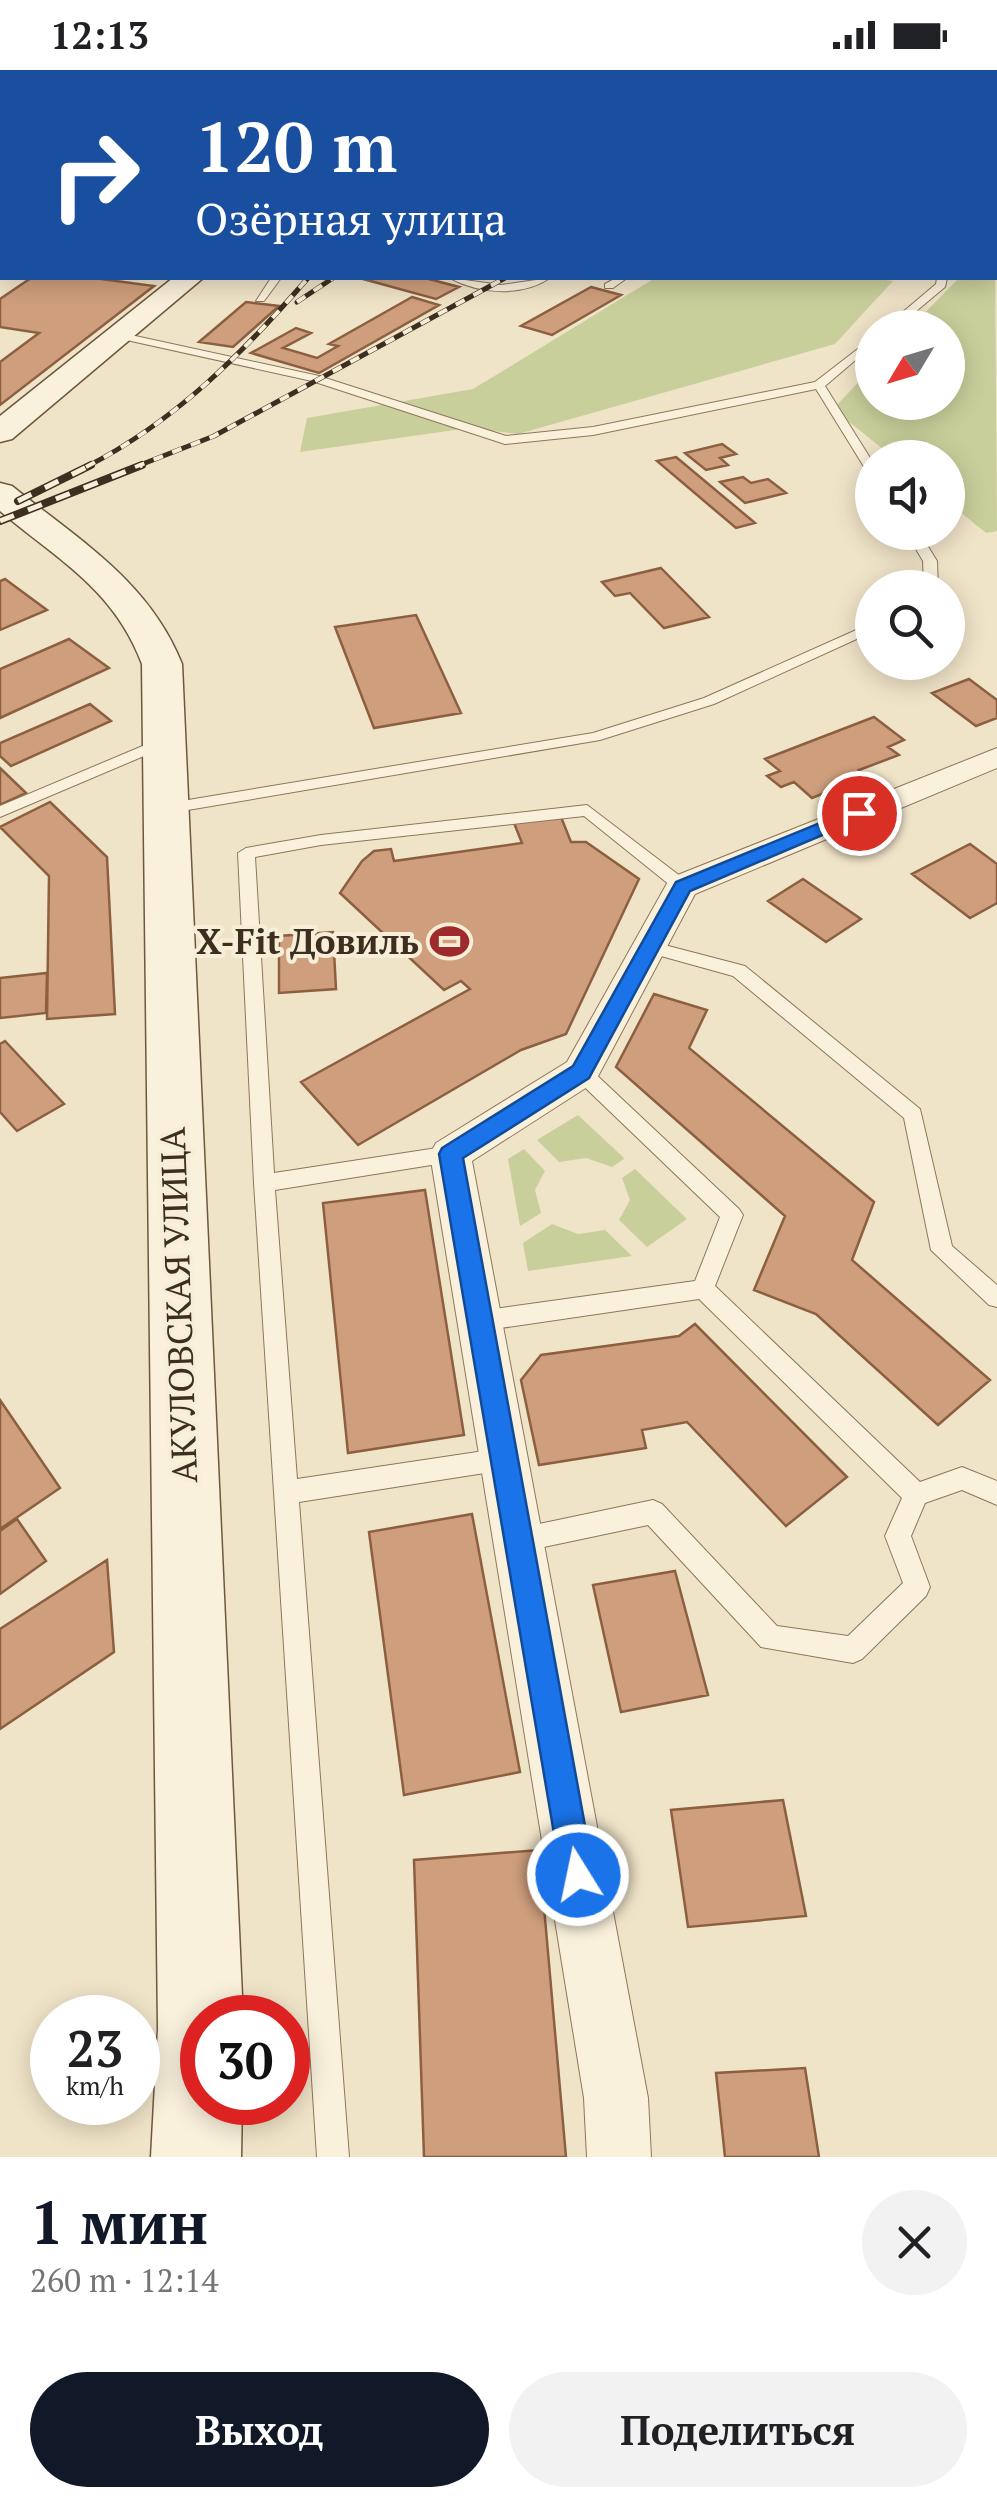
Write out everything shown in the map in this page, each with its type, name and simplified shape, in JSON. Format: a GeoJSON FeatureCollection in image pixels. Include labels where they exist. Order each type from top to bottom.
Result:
{"type":"FeatureCollection","features":[{"type":"Feature","properties":{"kind":"street"},"geometry":{"type":"LineString","coordinates":[[0,432],[186,280]]}},
{"type":"Feature","properties":{"kind":"street","name":"АКУЛОВСКАЯ УЛИЦА"},"geometry":{"type":"LineString","coordinates":[[11,503],[123,591],[154,637],[162,664],[201,2030],[196,2157]]}},
{"type":"Feature","properties":{"kind":"street"},"geometry":{"type":"LineString","coordinates":[[619,2157],[616,2098],[450,1154],[581,1072],[682,886],[997,757]]}},
{"type":"Feature","properties":{"kind":"lane"},"geometry":{"type":"LineString","coordinates":[[260,299],[274,280]]}},
{"type":"Feature","properties":{"kind":"lane"},"geometry":{"type":"LineString","coordinates":[[462,280],[511,290],[539,280]]}},
{"type":"Feature","properties":{"kind":"lane"},"geometry":{"type":"LineString","coordinates":[[609,286],[619,280]]}},
{"type":"Feature","properties":{"kind":"lane"},"geometry":{"type":"LineString","coordinates":[[911,310],[941,285],[942,280]]}},
{"type":"Feature","properties":{"kind":"lane"},"geometry":{"type":"LineString","coordinates":[[117,335],[315,378],[505,440],[593,431],[818,385],[855,355]]}},
{"type":"Feature","properties":{"kind":"lane"},"geometry":{"type":"LineString","coordinates":[[818,385],[855,443]]}},
{"type":"Feature","properties":{"kind":"lane"},"geometry":{"type":"LineString","coordinates":[[164,809],[595,737],[709,701],[855,634]]}},
{"type":"Feature","properties":{"kind":"lane"},"geometry":{"type":"LineString","coordinates":[[0,812],[164,742]]}},
{"type":"Feature","properties":{"kind":"lane"},"geometry":{"type":"LineString","coordinates":[[334,2157],[264,1183],[246,853],[321,840],[587,810],[682,886]]}},
{"type":"Feature","properties":{"kind":"lane"},"geometry":{"type":"LineString","coordinates":[[648,947],[739,971],[913,1114],[942,1250],[997,1298]]}},
{"type":"Feature","properties":{"kind":"lane"},"geometry":{"type":"LineString","coordinates":[[581,1072],[732,1215],[703,1289]]}},
{"type":"Feature","properties":{"kind":"lane"},"geometry":{"type":"LineString","coordinates":[[264,1183],[450,1154]]}},
{"type":"Feature","properties":{"kind":"lane"},"geometry":{"type":"LineString","coordinates":[[480,1321],[703,1289]]}},
{"type":"Feature","properties":{"kind":"lane"},"geometry":{"type":"LineString","coordinates":[[703,1289],[916,1495]]}},
{"type":"Feature","properties":{"kind":"lane"},"geometry":{"type":"LineString","coordinates":[[286,1492],[504,1459]]}},
{"type":"Feature","properties":{"kind":"lane"},"geometry":{"type":"LineString","coordinates":[[520,1540],[653,1512],[770,1638],[853,1650],[917,1588],[898,1536],[916,1495],[962,1478],[997,1493]]}},
{"type":"Feature","properties":{"kind":"green space"},"geometry":{"type":"Polygon","coordinates":[[[652,280],[893,281],[866,310],[855,310],[855,322],[835,344],[518,434],[469,428],[300,452],[307,418],[473,389],[652,280]]]}},
{"type":"Feature","properties":{"kind":"green space"},"geometry":{"type":"Polygon","coordinates":[[[957,280],[995,280],[997,531],[986,533],[965,516],[965,440],[872,440],[833,409],[855,386],[855,420],[965,420],[965,310],[928,310],[957,280]]]}},
{"type":"Feature","properties":{"kind":"green space"},"geometry":{"type":"Polygon","coordinates":[[[578,1115],[624,1159],[612,1167],[586,1158],[559,1162],[537,1140],[578,1115]]]}},
{"type":"Feature","properties":{"kind":"green space"},"geometry":{"type":"Polygon","coordinates":[[[524,1149],[545,1171],[535,1190],[541,1213],[520,1226],[508,1159],[524,1149]]]}},
{"type":"Feature","properties":{"kind":"green space"},"geometry":{"type":"Polygon","coordinates":[[[635,1169],[687,1219],[647,1247],[619,1220],[630,1200],[622,1178],[635,1169]]]}},
{"type":"Feature","properties":{"kind":"green space"},"geometry":{"type":"Polygon","coordinates":[[[552,1224],[578,1234],[605,1230],[632,1256],[528,1271],[523,1243],[552,1224]]]}},
{"type":"Feature","properties":{"kind":"building"},"geometry":{"type":"Polygon","coordinates":[[[28,280],[109,280],[154,286],[0,405],[0,362],[39,333],[0,327],[0,299],[28,280]]]}},
{"type":"Feature","properties":{"kind":"building"},"geometry":{"type":"Polygon","coordinates":[[[367,280],[433,280],[459,287],[436,299],[367,280]]]}},
{"type":"Feature","properties":{"kind":"building"},"geometry":{"type":"Polygon","coordinates":[[[591,287],[621,295],[552,335],[521,326],[591,287]]]}},
{"type":"Feature","properties":{"kind":"building"},"geometry":{"type":"Polygon","coordinates":[[[412,297],[439,305],[319,373],[251,353],[296,328],[311,333],[283,348],[317,358],[338,346],[329,344],[412,297]]]}},
{"type":"Feature","properties":{"kind":"building"},"geometry":{"type":"Polygon","coordinates":[[[246,302],[279,306],[233,347],[199,342],[246,302]]]}},
{"type":"Feature","properties":{"kind":"building"},"geometry":{"type":"Polygon","coordinates":[[[722,444],[736,454],[720,458],[728,465],[706,470],[685,453],[722,444]]]}},
{"type":"Feature","properties":{"kind":"building"},"geometry":{"type":"Polygon","coordinates":[[[676,457],[755,523],[736,528],[657,461],[676,457]]]}},
{"type":"Feature","properties":{"kind":"building"},"geometry":{"type":"Polygon","coordinates":[[[743,477],[751,483],[768,479],[786,493],[745,503],[720,482],[743,477]]]}},
{"type":"Feature","properties":{"kind":"building"},"geometry":{"type":"Polygon","coordinates":[[[661,568],[709,617],[664,628],[630,593],[615,596],[602,582],[661,568]]]}},
{"type":"Feature","properties":{"kind":"building"},"geometry":{"type":"Polygon","coordinates":[[[5,579],[47,610],[0,630],[0,581],[5,579]]]}},
{"type":"Feature","properties":{"kind":"building"},"geometry":{"type":"Polygon","coordinates":[[[416,615],[461,713],[374,728],[335,627],[416,615]]]}},
{"type":"Feature","properties":{"kind":"building"},"geometry":{"type":"Polygon","coordinates":[[[69,639],[109,668],[0,718],[0,669],[69,639]]]}},
{"type":"Feature","properties":{"kind":"building"},"geometry":{"type":"Polygon","coordinates":[[[969,679],[997,700],[997,718],[976,726],[932,693],[969,679]]]}},
{"type":"Feature","properties":{"kind":"building"},"geometry":{"type":"Polygon","coordinates":[[[90,704],[111,721],[11,766],[0,756],[0,743],[90,704]]]}},
{"type":"Feature","properties":{"kind":"building"},"geometry":{"type":"Polygon","coordinates":[[[874,717],[904,740],[888,747],[899,755],[859,770],[866,776],[812,798],[794,782],[781,787],[767,776],[780,771],[765,759],[874,717]]]}},
{"type":"Feature","properties":{"kind":"building"},"geometry":{"type":"Polygon","coordinates":[[[0,768],[26,793],[0,805],[0,768]]]}},
{"type":"Feature","properties":{"kind":"building"},"geometry":{"type":"Polygon","coordinates":[[[50,802],[107,857],[115,1014],[47,1019],[49,876],[0,827],[50,802]]]}},
{"type":"Feature","properties":{"kind":"building"},"geometry":{"type":"Polygon","coordinates":[[[561,817],[571,842],[586,842],[639,879],[566,1034],[521,1050],[358,1145],[301,1082],[470,989],[461,981],[444,990],[340,893],[362,861],[374,851],[391,849],[394,861],[522,843],[514,823],[561,817]]]}},
{"type":"Feature","properties":{"kind":"building"},"geometry":{"type":"Polygon","coordinates":[[[970,844],[997,864],[997,903],[970,918],[912,874],[970,844]]]}},
{"type":"Feature","properties":{"kind":"building"},"geometry":{"type":"Polygon","coordinates":[[[803,879],[861,919],[826,942],[768,901],[803,879]]]}},
{"type":"Feature","properties":{"kind":"building"},"geometry":{"type":"Polygon","coordinates":[[[333,932],[336,989],[279,993],[279,936],[333,932]]]}},
{"type":"Feature","properties":{"kind":"building"},"geometry":{"type":"Polygon","coordinates":[[[47,973],[46,1013],[0,1018],[0,978],[47,973]]]}},
{"type":"Feature","properties":{"kind":"building"},"geometry":{"type":"Polygon","coordinates":[[[654,994],[707,1010],[689,1048],[874,1202],[852,1260],[990,1380],[938,1425],[816,1314],[754,1290],[785,1216],[616,1067],[654,994]]]}},
{"type":"Feature","properties":{"kind":"building"},"geometry":{"type":"Polygon","coordinates":[[[5,1041],[64,1104],[17,1131],[0,1112],[0,1044],[5,1041]]]}},
{"type":"Feature","properties":{"kind":"building"},"geometry":{"type":"Polygon","coordinates":[[[425,1190],[464,1435],[348,1453],[323,1203],[425,1190]]]}},
{"type":"Feature","properties":{"kind":"building"},"geometry":{"type":"Polygon","coordinates":[[[695,1324],[847,1477],[786,1526],[687,1422],[642,1430],[646,1448],[539,1465],[521,1380],[541,1355],[679,1336],[695,1324]]]}},
{"type":"Feature","properties":{"kind":"building"},"geometry":{"type":"Polygon","coordinates":[[[0,1400],[60,1488],[0,1529],[0,1400]]]}},
{"type":"Feature","properties":{"kind":"building"},"geometry":{"type":"Polygon","coordinates":[[[472,1514],[520,1772],[404,1795],[369,1532],[472,1514]]]}},
{"type":"Feature","properties":{"kind":"building"},"geometry":{"type":"Polygon","coordinates":[[[17,1519],[46,1561],[0,1594],[0,1531],[17,1519]]]}},
{"type":"Feature","properties":{"kind":"building"},"geometry":{"type":"Polygon","coordinates":[[[107,1560],[114,1652],[0,1729],[0,1629],[107,1560]]]}},
{"type":"Feature","properties":{"kind":"building"},"geometry":{"type":"Polygon","coordinates":[[[675,1571],[708,1695],[621,1712],[593,1585],[675,1571]]]}},
{"type":"Feature","properties":{"kind":"building"},"geometry":{"type":"Polygon","coordinates":[[[783,1800],[806,1916],[688,1927],[671,1810],[783,1800]]]}},
{"type":"Feature","properties":{"kind":"building"},"geometry":{"type":"Polygon","coordinates":[[[539,1850],[566,2157],[424,2157],[414,1860],[539,1850]]]}},
{"type":"Feature","properties":{"kind":"building"},"geometry":{"type":"Polygon","coordinates":[[[805,2068],[819,2157],[725,2157],[716,2073],[805,2068]]]}},
{"type":"Feature","properties":{"kind":"railway"},"geometry":{"type":"LineString","coordinates":[[86,467],[149,429],[206,384],[306,280]]}},
{"type":"Feature","properties":{"kind":"railway"},"geometry":{"type":"LineString","coordinates":[[297,302],[330,280]]}},
{"type":"Feature","properties":{"kind":"railway"},"geometry":{"type":"LineString","coordinates":[[135,467],[214,436],[501,280]]}},
{"type":"Feature","properties":{"kind":"railway"},"geometry":{"type":"LineString","coordinates":[[18,501],[91,465]]}},
{"type":"Feature","properties":{"kind":"railway"},"geometry":{"type":"LineString","coordinates":[[0,521],[142,465]]}},
{"type":"Feature","properties":{"kind":"place","name":"X-Fit Довиль"},"geometry":{"type":"Point","coordinates":[449,942]}},
{"type":"Feature","properties":{"kind":"route"},"geometry":{"type":"LineString","coordinates":[[578,1875],[450,1154],[581,1072],[682,886],[859,813]]}}]}
